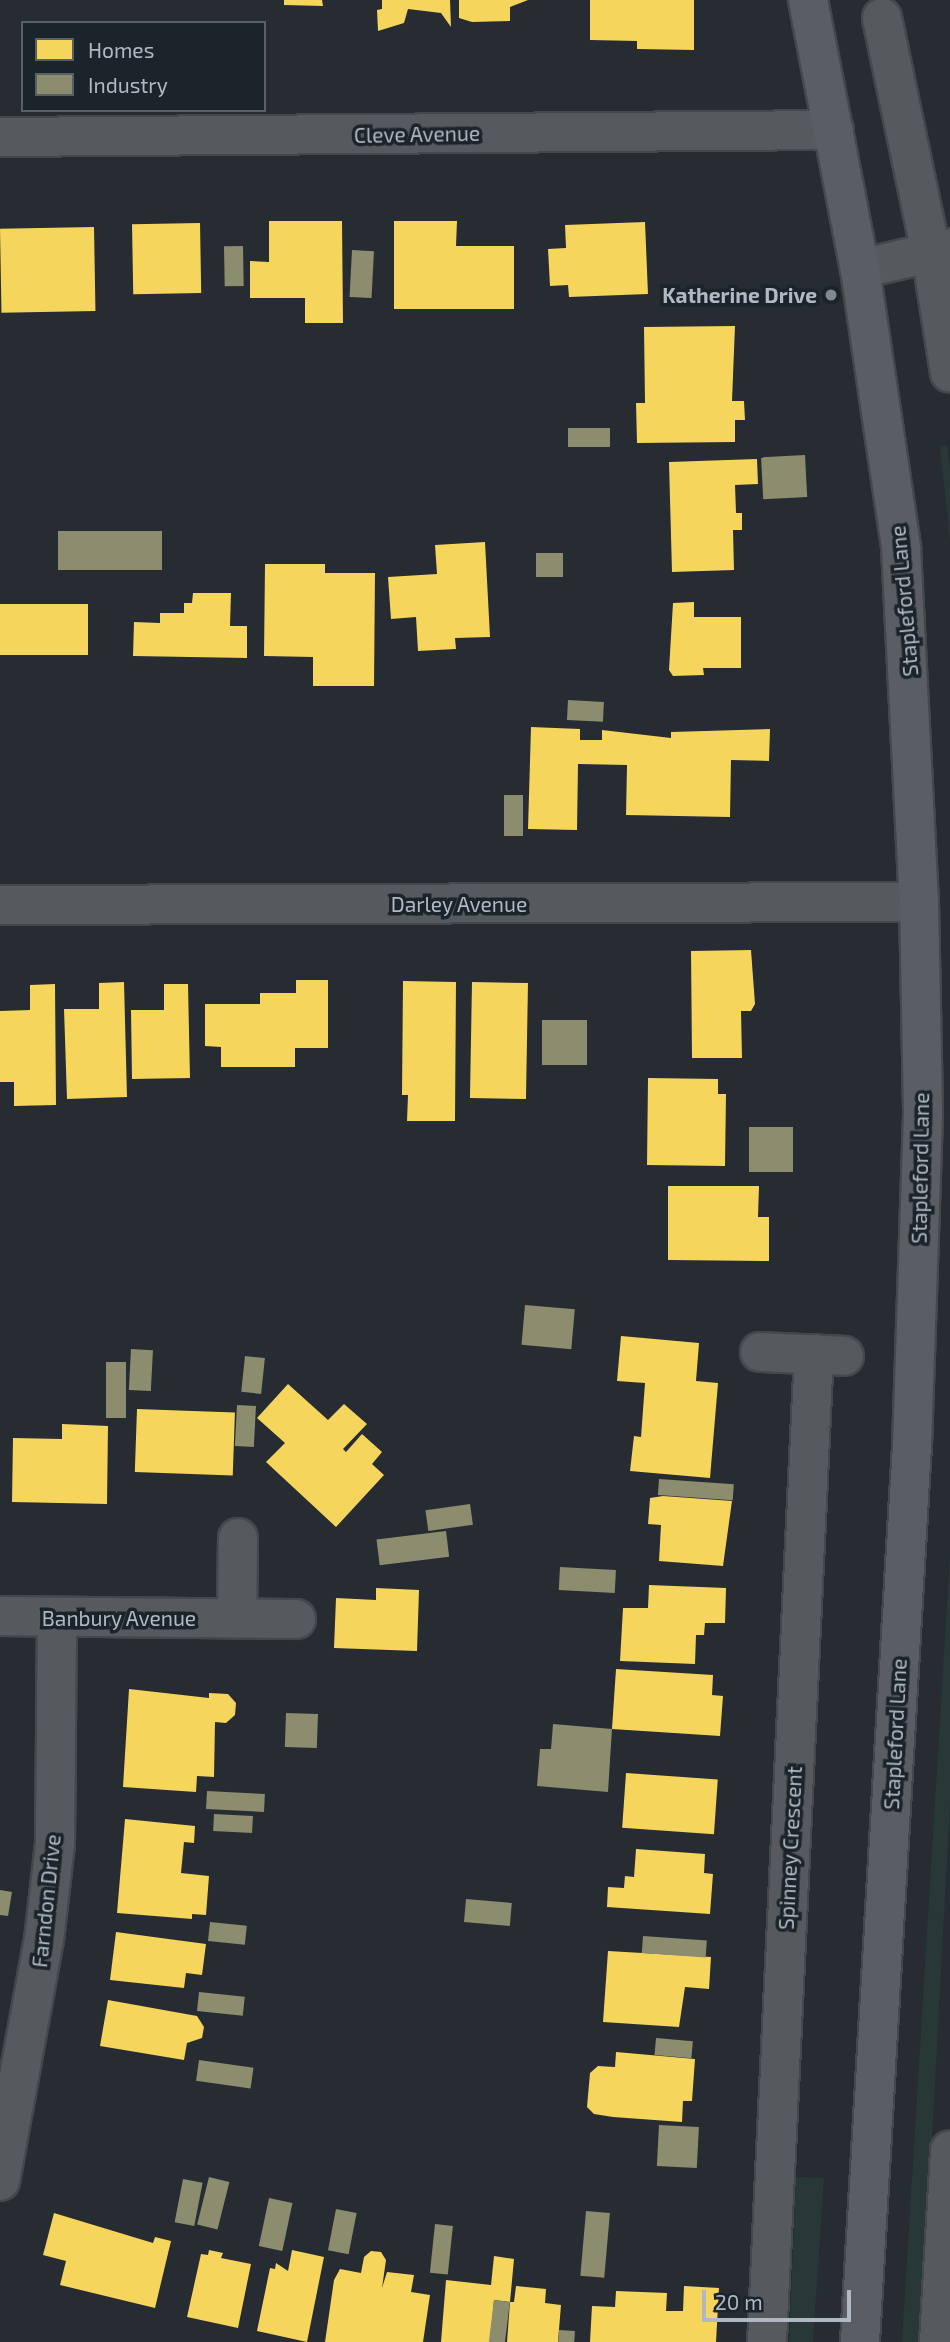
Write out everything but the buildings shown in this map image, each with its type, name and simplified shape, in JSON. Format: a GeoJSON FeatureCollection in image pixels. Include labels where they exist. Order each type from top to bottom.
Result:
{"type":"FeatureCollection","features":[{"type":"Feature","properties":{"kind":"main road","name":"Stapleford Lane"},"geometry":{"type":"LineString","coordinates":[[808,0],[860,269],[901,548],[919,902],[923,1115],[912,1446],[860,2342]]}},
{"type":"Feature","properties":{"kind":"street"},"geometry":{"type":"LineString","coordinates":[[882,18],[940,251],[950,373]]}},
{"type":"Feature","properties":{"kind":"street","name":"Cleve Avenue"},"geometry":{"type":"LineString","coordinates":[[0,137],[834,130]]}},
{"type":"Feature","properties":{"kind":"street"},"geometry":{"type":"LineString","coordinates":[[860,269],[940,251]]}},
{"type":"Feature","properties":{"kind":"street","name":"Darley Avenue"},"geometry":{"type":"LineString","coordinates":[[0,905],[919,902]]}},
{"type":"Feature","properties":{"kind":"street","name":"Spinney Crescent"},"geometry":{"type":"LineString","coordinates":[[760,1352],[829,1355],[767,2342]]}},
{"type":"Feature","properties":{"kind":"street"},"geometry":{"type":"LineString","coordinates":[[237,1618],[238,1538]]}},
{"type":"Feature","properties":{"kind":"street","name":"Banbury Avenue"},"geometry":{"type":"LineString","coordinates":[[0,1616],[296,1619]]}},
{"type":"Feature","properties":{"kind":"street","name":"Farndon Drive"},"geometry":{"type":"LineString","coordinates":[[0,2181],[44,1940],[55,1844],[57,1618]]}},
{"type":"Feature","properties":{"kind":"street"},"geometry":{"type":"LineString","coordinates":[[939,2342],[950,2150]]}},
{"type":"Feature","properties":{"kind":"shaded area"},"geometry":{"type":"Polygon","coordinates":[[[947,445],[950,467],[950,541],[940,446],[947,445]]]}},
{"type":"Feature","properties":{"kind":"shaded area"},"geometry":{"type":"Polygon","coordinates":[[[950,1555],[950,1805],[921,2342],[902,2342],[950,1555]]]}},
{"type":"Feature","properties":{"kind":"shaded area"},"geometry":{"type":"Polygon","coordinates":[[[796,2177],[824,2178],[813,2342],[789,2342],[796,2177]]]}},
{"type":"Feature","properties":{"kind":"place","name":"Katherine Drive"},"geometry":{"type":"Point","coordinates":[831,295]}}]}
